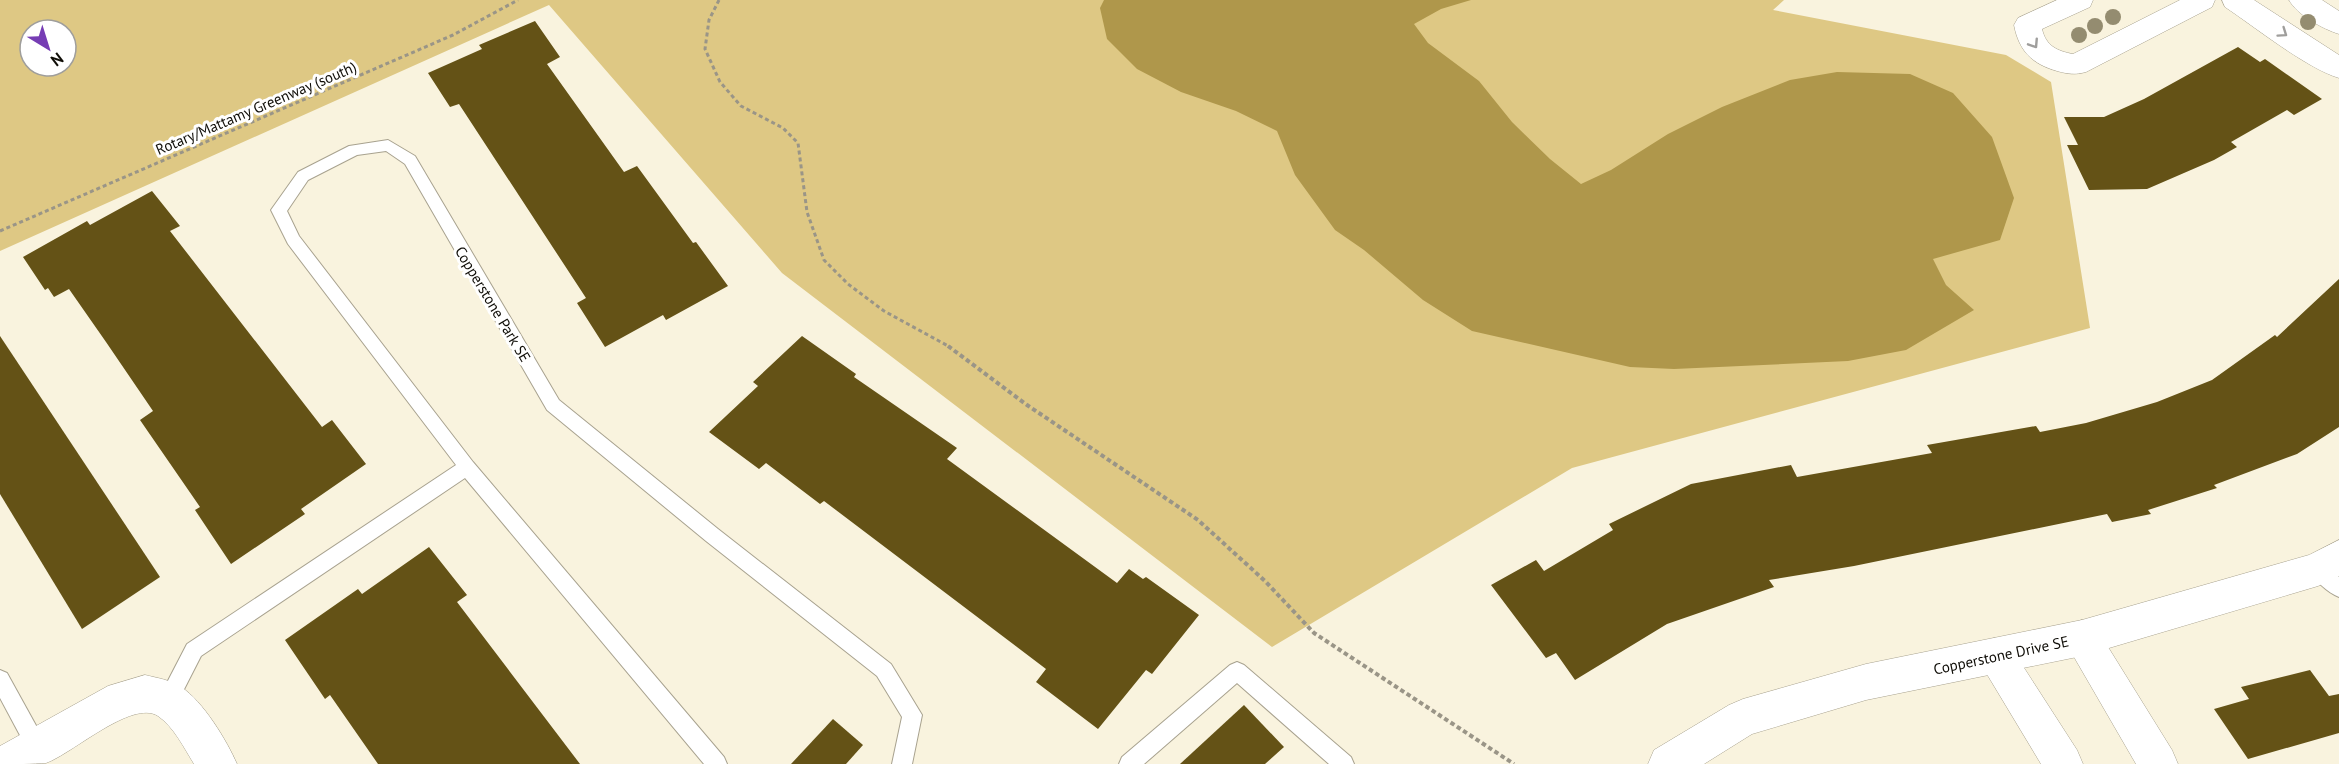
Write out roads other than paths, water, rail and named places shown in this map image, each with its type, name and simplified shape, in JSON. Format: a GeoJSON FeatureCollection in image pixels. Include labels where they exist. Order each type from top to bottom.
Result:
{"type":"FeatureCollection","features":[{"type":"Feature","properties":{"kind":"street"},"geometry":{"type":"LineString","coordinates":[[2080,0],[2028,25],[2029,38],[2039,52],[2055,61],[2076,65],[2202,0]]}},
{"type":"Feature","properties":{"kind":"street"},"geometry":{"type":"LineString","coordinates":[[2235,0],[2339,68]]}},
{"type":"Feature","properties":{"kind":"street"},"geometry":{"type":"LineString","coordinates":[[2302,0],[2339,24]]}},
{"type":"Feature","properties":{"kind":"street","name":"Copperstone Drive SE"},"geometry":{"type":"LineString","coordinates":[[1668,764],[1743,718],[1866,682],[2082,638],[2332,571]]}},
{"type":"Feature","properties":{"kind":"street"},"geometry":{"type":"LineString","coordinates":[[2082,638],[2158,764]]}},
{"type":"Feature","properties":{"kind":"street"},"geometry":{"type":"LineString","coordinates":[[1995,656],[2063,764]]}},
{"type":"Feature","properties":{"kind":"street"},"geometry":{"type":"LineString","coordinates":[[22,755],[121,699],[145,693],[168,700],[188,720],[217,764]]}},
{"type":"Feature","properties":{"kind":"lane","name":"Copperstone Park SE"},"geometry":{"type":"LineString","coordinates":[[717,764],[467,467],[293,240],[279,210],[303,176],[354,150],[388,145],[410,160],[553,405],[712,535],[884,670],[912,715],[902,764]]}},
{"type":"Feature","properties":{"kind":"lane"},"geometry":{"type":"LineString","coordinates":[[168,700],[194,650],[467,467]]}},
{"type":"Feature","properties":{"kind":"lane"},"geometry":{"type":"LineString","coordinates":[[1129,764],[1238,671],[1344,764]]}},
{"type":"Feature","properties":{"kind":"lane"},"geometry":{"type":"LineString","coordinates":[[0,680],[22,755]]}}]}
